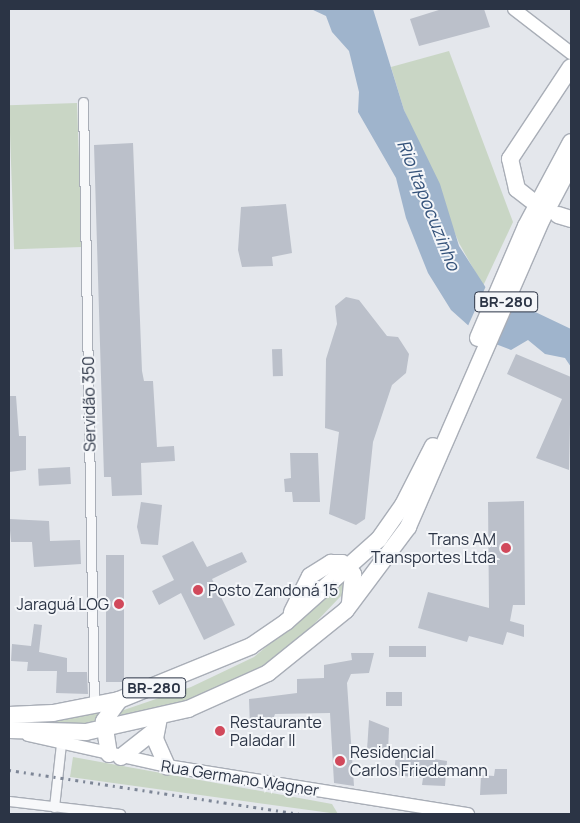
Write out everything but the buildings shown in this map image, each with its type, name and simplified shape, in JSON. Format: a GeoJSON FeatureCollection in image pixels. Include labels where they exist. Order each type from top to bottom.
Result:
{"type":"FeatureCollection","features":[{"type":"Feature","properties":{"kind":"highway"},"geometry":{"type":"LineString","coordinates":[[531,200],[516,189],[510,159],[570,72]]}},
{"type":"Feature","properties":{"kind":"highway","name":"BR-280"},"geometry":{"type":"LineString","coordinates":[[11,730],[107,729],[156,724],[221,697],[268,673],[346,610],[408,527],[479,350],[571,142]]}},
{"type":"Feature","properties":{"kind":"highway","name":"BR-280"},"geometry":{"type":"LineString","coordinates":[[523,249],[571,164]]}},
{"type":"Feature","properties":{"kind":"highway","name":"BR-280"},"geometry":{"type":"LineString","coordinates":[[9,715],[94,706],[119,700],[213,665],[286,622],[317,568],[331,563],[349,567],[379,539],[407,497],[479,350]]}},
{"type":"Feature","properties":{"kind":"highway"},"geometry":{"type":"LineString","coordinates":[[346,610],[355,588],[349,567]]}},
{"type":"Feature","properties":{"kind":"highway"},"geometry":{"type":"LineString","coordinates":[[119,700],[106,713],[107,729],[115,756],[156,724]]}},
{"type":"Feature","properties":{"kind":"highway"},"geometry":{"type":"LineString","coordinates":[[156,724],[157,749],[167,766]]}},
{"type":"Feature","properties":{"kind":"street"},"geometry":{"type":"LineString","coordinates":[[514,9],[571,53]]}},
{"type":"Feature","properties":{"kind":"street","name":"Servidão 350"},"geometry":{"type":"LineString","coordinates":[[83,102],[94,706]]}},
{"type":"Feature","properties":{"kind":"street","name":"Rua Germano Wagner"},"geometry":{"type":"LineString","coordinates":[[11,730],[61,744],[167,766],[468,814]]}},
{"type":"Feature","properties":{"kind":"street"},"geometry":{"type":"LineString","coordinates":[[54,807],[61,744]]}},
{"type":"Feature","properties":{"kind":"street"},"geometry":{"type":"LineString","coordinates":[[9,801],[120,814]]}},
{"type":"Feature","properties":{"kind":"green space"},"geometry":{"type":"Polygon","coordinates":[[[449,51],[513,222],[483,286],[459,243],[404,110],[391,67],[449,51]]]}},
{"type":"Feature","properties":{"kind":"green space"},"geometry":{"type":"Polygon","coordinates":[[[77,103],[82,247],[14,249],[9,105],[77,103]]]}},
{"type":"Feature","properties":{"kind":"green space"},"geometry":{"type":"Polygon","coordinates":[[[348,578],[349,588],[291,648],[260,669],[180,705],[114,719],[118,712],[191,687],[254,657],[348,578]]]}},
{"type":"Feature","properties":{"kind":"green space"},"geometry":{"type":"Polygon","coordinates":[[[100,711],[95,725],[9,724],[100,711]]]}},
{"type":"Feature","properties":{"kind":"green space"},"geometry":{"type":"Polygon","coordinates":[[[73,757],[332,804],[338,814],[70,777],[73,757]]]}},
{"type":"Feature","properties":{"kind":"water","name":"Rio Itapocuzinho"},"geometry":{"type":"Polygon","coordinates":[[[311,9],[373,9],[404,110],[440,184],[459,246],[488,291],[470,327],[451,310],[428,273],[406,218],[396,178],[358,112],[359,92],[349,51],[332,32],[326,16],[311,9]]]}},
{"type":"Feature","properties":{"kind":"water"},"geometry":{"type":"Polygon","coordinates":[[[514,295],[529,309],[571,329],[571,367],[565,358],[545,354],[528,340],[511,350],[493,343],[514,295]]]}},
{"type":"Feature","properties":{"kind":"pier"},"geometry":{"type":"Polygon","coordinates":[[[486,286],[499,288],[479,338],[467,328],[486,286]]]}},
{"type":"Feature","properties":{"kind":"railway"},"geometry":{"type":"LineString","coordinates":[[9,770],[299,814]]}},
{"type":"Feature","properties":{"kind":"place","name":"Trans AM Transportes Ltda"},"geometry":{"type":"Point","coordinates":[506,548]}},
{"type":"Feature","properties":{"kind":"place","name":"Posto Zandoná 15"},"geometry":{"type":"Point","coordinates":[198,590]}},
{"type":"Feature","properties":{"kind":"place","name":"Jaraguá LOG"},"geometry":{"type":"Point","coordinates":[119,604]}},
{"type":"Feature","properties":{"kind":"place","name":"Restaurante Paladar II"},"geometry":{"type":"Point","coordinates":[220,731]}},
{"type":"Feature","properties":{"kind":"place","name":"Residencial Carlos Friedemann"},"geometry":{"type":"Point","coordinates":[340,761]}}]}
